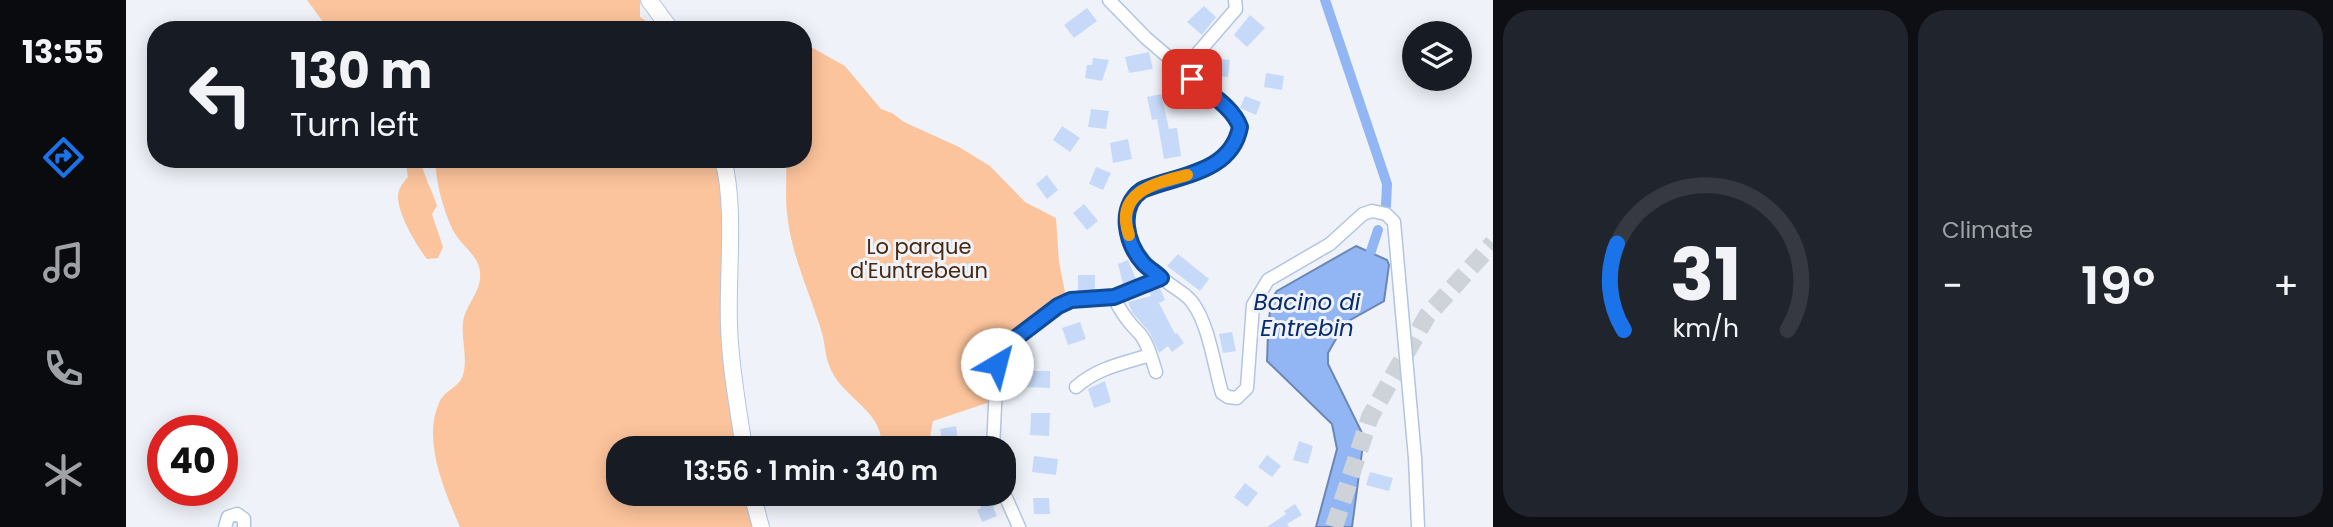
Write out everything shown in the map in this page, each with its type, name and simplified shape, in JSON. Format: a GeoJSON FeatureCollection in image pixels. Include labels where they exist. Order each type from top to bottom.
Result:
{"type":"FeatureCollection","features":[{"type":"Feature","properties":{"kind":"main road"},"geometry":{"type":"LineString","coordinates":[[649,0],[664,21]]}},
{"type":"Feature","properties":{"kind":"main road"},"geometry":{"type":"LineString","coordinates":[[726,168],[729,218],[729,328],[742,436]]}},
{"type":"Feature","properties":{"kind":"main road"},"geometry":{"type":"LineString","coordinates":[[755,506],[761,527]]}},
{"type":"Feature","properties":{"kind":"street"},"geometry":{"type":"LineString","coordinates":[[1109,0],[1146,38],[1230,110],[1240,127],[1232,147],[1209,169],[1135,194],[1128,207],[1126,219],[1133,245],[1143,263],[1192,301],[1203,324],[1222,393],[1237,398],[1247,388],[1253,305],[1262,287],[1278,274],[1330,244],[1363,214],[1372,211],[1390,217],[1396,229],[1418,527]]}},
{"type":"Feature","properties":{"kind":"street"},"geometry":{"type":"LineString","coordinates":[[1184,69],[1236,9],[1235,0]]}},
{"type":"Feature","properties":{"kind":"street"},"geometry":{"type":"LineString","coordinates":[[992,436],[999,354],[1008,344],[1058,306],[1071,300],[1114,297],[1161,278]]}},
{"type":"Feature","properties":{"kind":"street"},"geometry":{"type":"LineString","coordinates":[[1114,297],[1119,311],[1133,331],[1139,334],[1156,372]]}},
{"type":"Feature","properties":{"kind":"street"},"geometry":{"type":"LineString","coordinates":[[1076,387],[1106,368],[1150,355]]}},
{"type":"Feature","properties":{"kind":"street"},"geometry":{"type":"LineString","coordinates":[[1010,506],[1019,527]]}},
{"type":"Feature","properties":{"kind":"street"},"geometry":{"type":"LineString","coordinates":[[225,527],[228,517],[237,514],[244,519],[244,527]]}},
{"type":"Feature","properties":{"kind":"green space"},"geometry":{"type":"Polygon","coordinates":[[[307,0],[640,0],[640,17],[646,21],[322,21],[307,0]]]}},
{"type":"Feature","properties":{"kind":"green space","name":"Lo parque d'Euntrebeun"},"geometry":{"type":"Polygon","coordinates":[[[812,48],[845,66],[881,109],[959,147],[990,166],[1025,202],[1056,218],[1059,262],[1066,297],[992,352],[990,402],[933,421],[930,436],[881,436],[870,414],[835,377],[789,229],[786,168],[812,168],[812,48]]]}},
{"type":"Feature","properties":{"kind":"green space"},"geometry":{"type":"Polygon","coordinates":[[[406,168],[423,168],[437,206],[432,214],[443,247],[438,258],[427,259],[401,212],[398,194],[408,177],[406,168]]]}},
{"type":"Feature","properties":{"kind":"green space"},"geometry":{"type":"Polygon","coordinates":[[[436,168],[720,168],[741,436],[606,436],[606,506],[751,506],[756,527],[460,527],[434,450],[434,418],[444,395],[463,375],[463,322],[479,286],[480,272],[476,261],[457,237],[447,217],[436,168]]]}},
{"type":"Feature","properties":{"kind":"water","name":"Bacino di Entrebin"},"geometry":{"type":"Polygon","coordinates":[[[1356,246],[1387,260],[1389,265],[1384,301],[1345,323],[1328,353],[1328,364],[1364,437],[1352,527],[1316,527],[1337,449],[1332,424],[1267,361],[1271,304],[1277,291],[1356,246]]]}},
{"type":"Feature","properties":{"kind":"building"},"geometry":{"type":"Polygon","coordinates":[[[1204,6],[1216,17],[1202,35],[1187,22],[1204,6]]]}},
{"type":"Feature","properties":{"kind":"building"},"geometry":{"type":"Polygon","coordinates":[[[1087,8],[1097,21],[1074,38],[1064,25],[1087,8]]]}},
{"type":"Feature","properties":{"kind":"building"},"geometry":{"type":"Polygon","coordinates":[[[1250,15],[1265,28],[1247,47],[1234,35],[1250,15]]]}},
{"type":"Feature","properties":{"kind":"building"},"geometry":{"type":"Polygon","coordinates":[[[1149,52],[1153,69],[1129,73],[1125,57],[1149,52]]]}},
{"type":"Feature","properties":{"kind":"building"},"geometry":{"type":"Polygon","coordinates":[[[1093,58],[1109,60],[1102,81],[1085,78],[1087,65],[1092,65],[1093,58]]]}},
{"type":"Feature","properties":{"kind":"building"},"geometry":{"type":"Polygon","coordinates":[[[1211,58],[1230,60],[1228,77],[1209,75],[1211,58]]]}},
{"type":"Feature","properties":{"kind":"building"},"geometry":{"type":"Polygon","coordinates":[[[1266,73],[1284,76],[1282,90],[1264,87],[1266,73]]]}},
{"type":"Feature","properties":{"kind":"building"},"geometry":{"type":"Polygon","coordinates":[[[1161,94],[1169,129],[1177,128],[1181,156],[1164,159],[1157,119],[1152,120],[1147,97],[1161,94]]]}},
{"type":"Feature","properties":{"kind":"building"},"geometry":{"type":"Polygon","coordinates":[[[1245,96],[1261,102],[1256,115],[1240,108],[1245,96]]]}},
{"type":"Feature","properties":{"kind":"building"},"geometry":{"type":"Polygon","coordinates":[[[1091,109],[1109,111],[1106,129],[1088,127],[1091,109]]]}},
{"type":"Feature","properties":{"kind":"building"},"geometry":{"type":"Polygon","coordinates":[[[1062,126],[1080,138],[1070,152],[1053,140],[1062,126]]]}},
{"type":"Feature","properties":{"kind":"building"},"geometry":{"type":"Polygon","coordinates":[[[1128,139],[1132,159],[1113,163],[1110,143],[1128,139]]]}},
{"type":"Feature","properties":{"kind":"building"},"geometry":{"type":"Polygon","coordinates":[[[1096,167],[1111,173],[1103,190],[1089,184],[1096,167]]]}},
{"type":"Feature","properties":{"kind":"building"},"geometry":{"type":"Polygon","coordinates":[[[1047,175],[1058,190],[1047,199],[1036,184],[1047,175]]]}},
{"type":"Feature","properties":{"kind":"building"},"geometry":{"type":"Polygon","coordinates":[[[1084,204],[1098,221],[1087,230],[1073,213],[1084,204]]]}},
{"type":"Feature","properties":{"kind":"building"},"geometry":{"type":"Polygon","coordinates":[[[1178,254],[1209,279],[1200,291],[1167,266],[1178,254]]]}},
{"type":"Feature","properties":{"kind":"building"},"geometry":{"type":"Polygon","coordinates":[[[1128,260],[1136,279],[1123,284],[1118,264],[1128,260]]]}},
{"type":"Feature","properties":{"kind":"building"},"geometry":{"type":"Polygon","coordinates":[[[1078,275],[1095,275],[1095,290],[1078,292],[1078,275]]]}},
{"type":"Feature","properties":{"kind":"building"},"geometry":{"type":"Polygon","coordinates":[[[1160,288],[1165,300],[1159,303],[1175,334],[1177,333],[1184,343],[1172,352],[1168,346],[1159,353],[1150,333],[1132,312],[1128,302],[1151,296],[1149,292],[1160,288]]]}},
{"type":"Feature","properties":{"kind":"building"},"geometry":{"type":"Polygon","coordinates":[[[1080,322],[1086,339],[1068,345],[1062,328],[1080,322]]]}},
{"type":"Feature","properties":{"kind":"building"},"geometry":{"type":"Polygon","coordinates":[[[1232,332],[1236,351],[1223,353],[1219,334],[1232,332]]]}},
{"type":"Feature","properties":{"kind":"building"},"geometry":{"type":"Polygon","coordinates":[[[1025,371],[1050,371],[1050,388],[1025,387],[1025,371]]]}},
{"type":"Feature","properties":{"kind":"building"},"geometry":{"type":"Polygon","coordinates":[[[1105,381],[1111,402],[1094,408],[1088,389],[1105,381]]]}},
{"type":"Feature","properties":{"kind":"building"},"geometry":{"type":"Polygon","coordinates":[[[1031,413],[1050,413],[1049,436],[1030,435],[1031,413]]]}},
{"type":"Feature","properties":{"kind":"building"},"geometry":{"type":"Polygon","coordinates":[[[956,426],[957,436],[941,436],[940,429],[956,426]]]}},
{"type":"Feature","properties":{"kind":"building"},"geometry":{"type":"Polygon","coordinates":[[[1299,441],[1313,446],[1308,464],[1293,460],[1299,441]]]}},
{"type":"Feature","properties":{"kind":"building"},"geometry":{"type":"Polygon","coordinates":[[[1267,455],[1281,466],[1272,477],[1258,467],[1267,455]]]}},
{"type":"Feature","properties":{"kind":"building"},"geometry":{"type":"Polygon","coordinates":[[[1034,456],[1058,459],[1056,475],[1032,472],[1034,456]]]}},
{"type":"Feature","properties":{"kind":"building"},"geometry":{"type":"Polygon","coordinates":[[[1370,472],[1393,478],[1389,491],[1366,485],[1370,472]]]}},
{"type":"Feature","properties":{"kind":"building"},"geometry":{"type":"Polygon","coordinates":[[[1245,483],[1258,493],[1247,507],[1234,497],[1245,483]]]}},
{"type":"Feature","properties":{"kind":"building"},"geometry":{"type":"Polygon","coordinates":[[[1033,498],[1049,498],[1050,514],[1034,514],[1033,498]]]}},
{"type":"Feature","properties":{"kind":"building"},"geometry":{"type":"Polygon","coordinates":[[[1295,504],[1302,515],[1287,524],[1289,527],[1267,527],[1286,514],[1284,511],[1295,504]]]}},
{"type":"Feature","properties":{"kind":"building"},"geometry":{"type":"Polygon","coordinates":[[[980,506],[995,506],[993,507],[997,516],[982,522],[977,510],[980,506]]]}},
{"type":"Feature","properties":{"kind":"waterway"},"geometry":{"type":"LineString","coordinates":[[1325,0],[1387,184],[1386,206]]}},
{"type":"Feature","properties":{"kind":"waterway"},"geometry":{"type":"LineString","coordinates":[[1371,251],[1378,230]]}},
{"type":"Feature","properties":{"kind":"tunnel"},"geometry":{"type":"LineString","coordinates":[[1334,527],[1370,417],[1427,316],[1493,243]]}},
{"type":"Feature","properties":{"kind":"slow traffic"},"geometry":{"type":"LineString","coordinates":[[1129,235],[1126,219],[1128,207],[1135,194],[1187,175]]}},
{"type":"Feature","properties":{"kind":"route"},"geometry":{"type":"LineString","coordinates":[[997,364],[999,354],[1008,344],[1058,306],[1071,300],[1114,297],[1161,278],[1143,263],[1128,230],[1128,207],[1135,194],[1165,181],[1209,169],[1232,147],[1239,134],[1237,118],[1192,79]]}}]}
